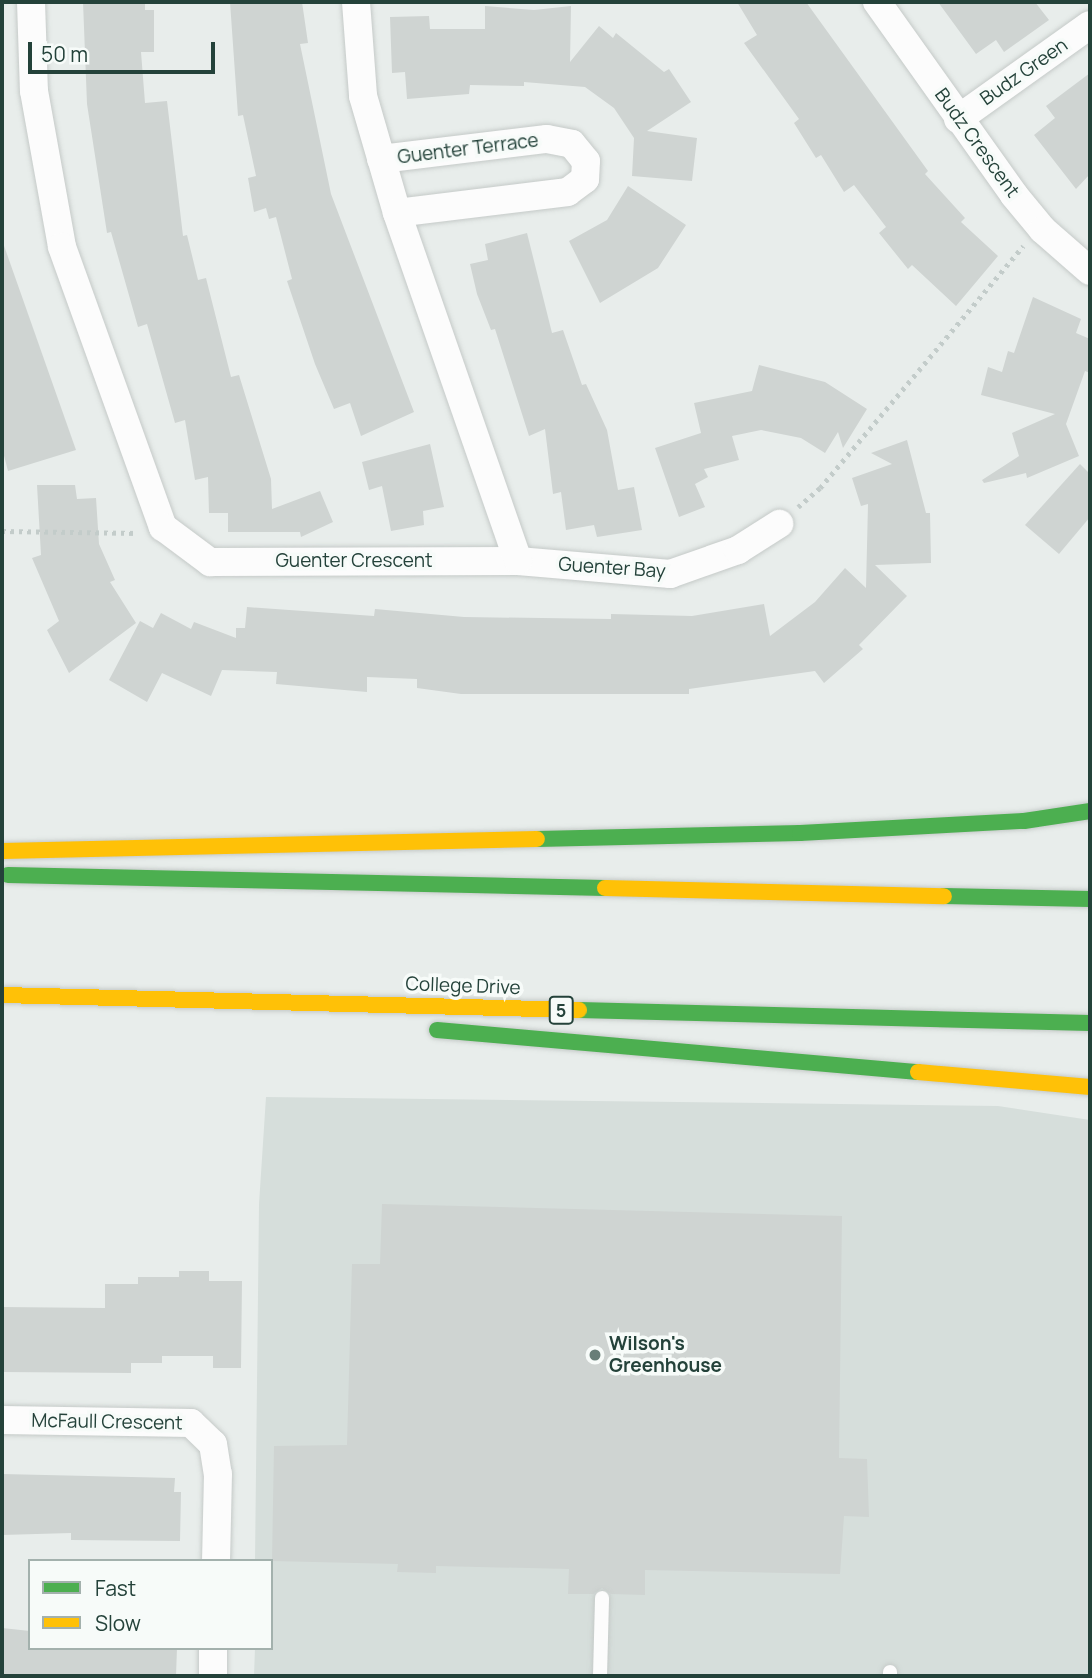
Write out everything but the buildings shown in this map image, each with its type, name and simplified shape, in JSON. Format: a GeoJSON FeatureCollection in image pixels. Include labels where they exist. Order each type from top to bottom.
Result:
{"type":"FeatureCollection","features":[{"type":"Feature","properties":{"kind":"highway"},"geometry":{"type":"LineString","coordinates":[[2,851],[800,833],[1024,821],[1090,811]]}},
{"type":"Feature","properties":{"kind":"highway"},"geometry":{"type":"LineString","coordinates":[[2,875],[1090,899]]}},
{"type":"Feature","properties":{"kind":"highway","name":"College Drive"},"geometry":{"type":"LineString","coordinates":[[2,995],[1090,1023]]}},
{"type":"Feature","properties":{"kind":"highway"},"geometry":{"type":"LineString","coordinates":[[31,995],[337,1022]]}},
{"type":"Feature","properties":{"kind":"highway"},"geometry":{"type":"LineString","coordinates":[[421,1029],[1090,1087]]}},
{"type":"Feature","properties":{"kind":"street","name":"Guenter Crescent"},"geometry":{"type":"LineString","coordinates":[[31,2],[34,91],[62,247],[163,527],[210,562],[518,561]]}},
{"type":"Feature","properties":{"kind":"street"},"geometry":{"type":"LineString","coordinates":[[356,2],[363,96],[397,213],[518,561]]}},
{"type":"Feature","properties":{"kind":"street","name":"Budz Crescent"},"geometry":{"type":"LineString","coordinates":[[877,2],[958,119],[1042,230],[1090,271]]}},
{"type":"Feature","properties":{"kind":"street","name":"Budz Green"},"geometry":{"type":"LineString","coordinates":[[958,119],[1090,25]]}},
{"type":"Feature","properties":{"kind":"street","name":"Guenter Terrace"},"geometry":{"type":"LineString","coordinates":[[382,159],[547,139],[572,144],[586,161],[585,179],[568,192],[397,213]]}},
{"type":"Feature","properties":{"kind":"street","name":"Guenter Bay"},"geometry":{"type":"LineString","coordinates":[[518,561],[670,574],[738,550],[779,524]]}},
{"type":"Feature","properties":{"kind":"street","name":"McFaull Crescent"},"geometry":{"type":"LineString","coordinates":[[2,1420],[191,1423],[213,1444],[218,1474],[216,1559]]}},
{"type":"Feature","properties":{"kind":"street"},"geometry":{"type":"LineString","coordinates":[[212,1676],[213,1650]]}},
{"type":"Feature","properties":{"kind":"lane"},"geometry":{"type":"LineString","coordinates":[[600,1676],[602,1598]]}},
{"type":"Feature","properties":{"kind":"path"},"geometry":{"type":"LineString","coordinates":[[820,488],[1027,242]]}},
{"type":"Feature","properties":{"kind":"path"},"geometry":{"type":"LineString","coordinates":[[2,531],[134,534]]}},
{"type":"Feature","properties":{"kind":"shaded area"},"geometry":{"type":"Polygon","coordinates":[[[266,1097],[998,1106],[1090,1120],[1090,1676],[254,1676],[255,1650],[273,1650],[273,1559],[255,1559],[259,1204],[266,1097]]]}},
{"type":"Feature","properties":{"kind":"traffic: fast"},"geometry":{"type":"LineString","coordinates":[[537,839],[800,833],[1024,821],[1090,811]]}},
{"type":"Feature","properties":{"kind":"traffic: fast"},"geometry":{"type":"LineString","coordinates":[[8,875],[605,888]]}},
{"type":"Feature","properties":{"kind":"traffic: fast"},"geometry":{"type":"LineString","coordinates":[[944,896],[1090,899]]}},
{"type":"Feature","properties":{"kind":"traffic: fast"},"geometry":{"type":"LineString","coordinates":[[579,1010],[1090,1023]]}},
{"type":"Feature","properties":{"kind":"traffic: fast"},"geometry":{"type":"LineString","coordinates":[[437,1030],[918,1072]]}},
{"type":"Feature","properties":{"kind":"traffic: slow"},"geometry":{"type":"LineString","coordinates":[[2,851],[537,839]]}},
{"type":"Feature","properties":{"kind":"traffic: slow"},"geometry":{"type":"LineString","coordinates":[[605,888],[944,896]]}},
{"type":"Feature","properties":{"kind":"traffic: slow"},"geometry":{"type":"LineString","coordinates":[[2,995],[579,1010]]}},
{"type":"Feature","properties":{"kind":"traffic: slow"},"geometry":{"type":"LineString","coordinates":[[918,1072],[1090,1087]]}},
{"type":"Feature","properties":{"kind":"place","name":"Wilson's Greenhouse"},"geometry":{"type":"Point","coordinates":[595,1355]}}]}
